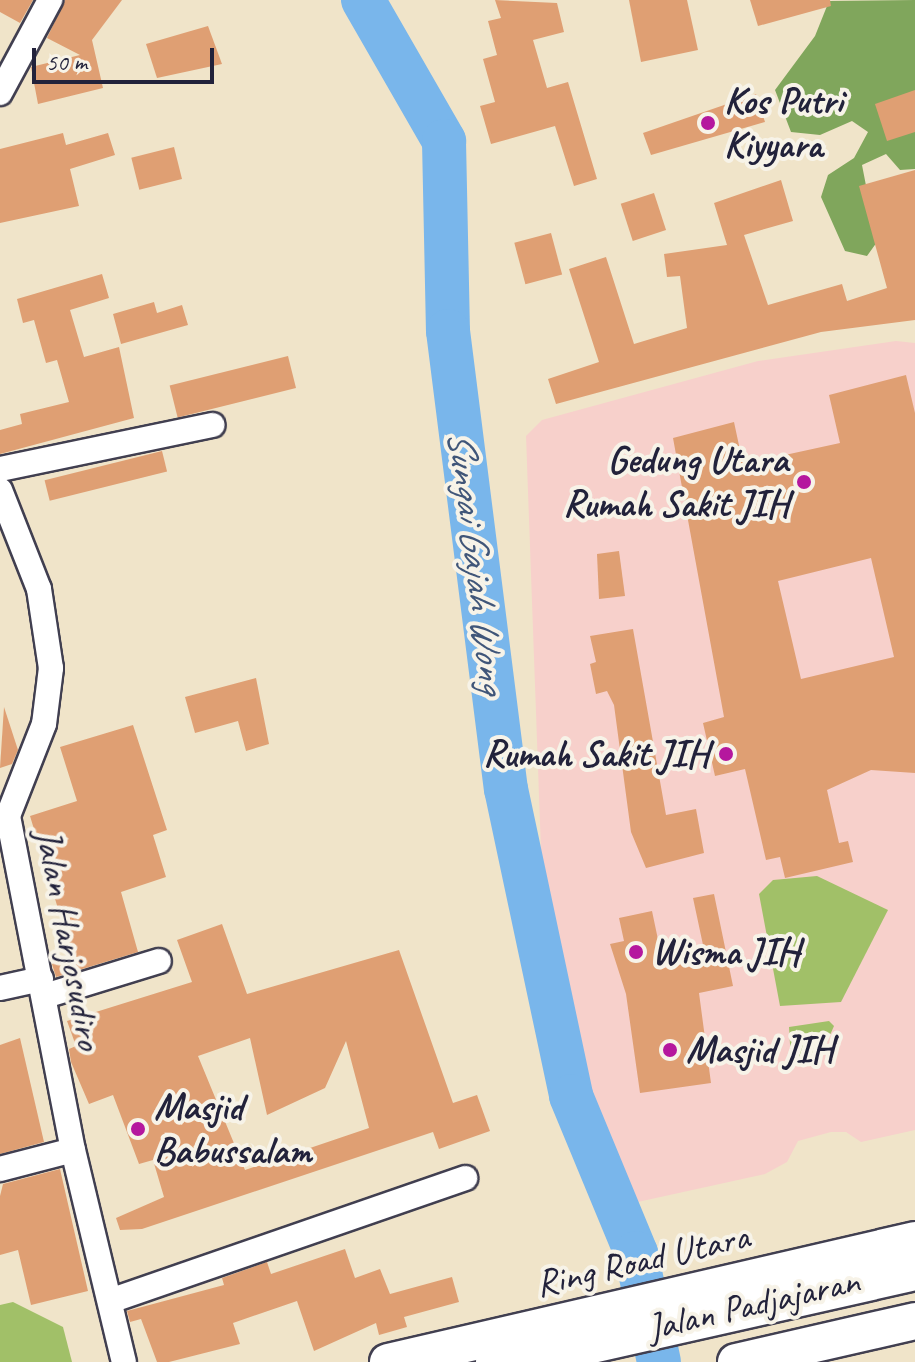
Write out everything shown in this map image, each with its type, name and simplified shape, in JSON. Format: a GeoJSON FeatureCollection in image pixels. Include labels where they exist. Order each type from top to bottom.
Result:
{"type":"FeatureCollection","features":[{"type":"Feature","properties":{"kind":"highway","name":"Jalan Padjajaran"},"geometry":{"type":"LineString","coordinates":[[498,1362],[727,1314],[915,1268]]}},
{"type":"Feature","properties":{"kind":"highway","name":"Jalan Padjajaran"},"geometry":{"type":"LineString","coordinates":[[727,1314],[915,1296]]}},
{"type":"Feature","properties":{"kind":"street"},"geometry":{"type":"LineString","coordinates":[[0,93],[50,0]]}},
{"type":"Feature","properties":{"kind":"street"},"geometry":{"type":"LineString","coordinates":[[0,469],[213,425]]}},
{"type":"Feature","properties":{"kind":"street","name":"Jalan Harjosudiro"},"geometry":{"type":"LineString","coordinates":[[0,490],[39,589],[51,668],[44,724],[4,817],[43,987],[73,1150],[124,1362]]}},
{"type":"Feature","properties":{"kind":"street"},"geometry":{"type":"LineString","coordinates":[[0,988],[43,987],[159,961]]}},
{"type":"Feature","properties":{"kind":"street"},"geometry":{"type":"LineString","coordinates":[[0,1169],[73,1150]]}},
{"type":"Feature","properties":{"kind":"street"},"geometry":{"type":"LineString","coordinates":[[110,1301],[465,1178]]}},
{"type":"Feature","properties":{"kind":"street","name":"Ring Road Utara"},"geometry":{"type":"LineString","coordinates":[[727,1314],[915,1240]]}},
{"type":"Feature","properties":{"kind":"street"},"geometry":{"type":"LineString","coordinates":[[727,1314],[915,1321]]}},
{"type":"Feature","properties":{"kind":"street","name":"Ring Road Utara"},"geometry":{"type":"LineString","coordinates":[[388,1362],[593,1341]]}},
{"type":"Feature","properties":{"kind":"shaded area","name":"Rumah Sakit JIH"},"geometry":{"type":"Polygon","coordinates":[[[896,341],[915,343],[915,1130],[861,1142],[846,1132],[831,1132],[798,1141],[787,1162],[765,1174],[615,1207],[549,1072],[526,436],[542,420],[758,361],[896,341]]]}},
{"type":"Feature","properties":{"kind":"green space"},"geometry":{"type":"Polygon","coordinates":[[[915,0],[915,169],[900,170],[886,154],[862,165],[877,242],[867,256],[845,251],[821,197],[828,175],[854,158],[868,132],[852,121],[820,135],[791,132],[775,90],[815,36],[829,1],[915,0]]]}},
{"type":"Feature","properties":{"kind":"green space"},"geometry":{"type":"Polygon","coordinates":[[[817,876],[888,910],[841,1002],[780,1006],[759,894],[773,880],[817,876]]]}},
{"type":"Feature","properties":{"kind":"green space"},"geometry":{"type":"Polygon","coordinates":[[[829,1021],[834,1026],[820,1058],[791,1061],[789,1027],[829,1021]]]}},
{"type":"Feature","properties":{"kind":"green space"},"geometry":{"type":"Polygon","coordinates":[[[13,1302],[63,1327],[72,1362],[0,1362],[0,1305],[13,1302]]]}},
{"type":"Feature","properties":{"kind":"building"},"geometry":{"type":"Polygon","coordinates":[[[0,0],[33,0],[20,23],[0,12],[0,0]]]}},
{"type":"Feature","properties":{"kind":"building"},"geometry":{"type":"Polygon","coordinates":[[[65,0],[122,0],[92,40],[103,88],[38,104],[31,67],[80,55],[47,38],[65,0]]]}},
{"type":"Feature","properties":{"kind":"building"},"geometry":{"type":"Polygon","coordinates":[[[495,0],[557,3],[564,32],[533,40],[547,88],[568,82],[597,179],[574,186],[555,126],[491,144],[480,106],[495,102],[483,59],[497,55],[488,21],[501,18],[495,0]]]}},
{"type":"Feature","properties":{"kind":"building"},"geometry":{"type":"Polygon","coordinates":[[[629,0],[687,0],[698,50],[641,62],[629,0]]]}},
{"type":"Feature","properties":{"kind":"building"},"geometry":{"type":"Polygon","coordinates":[[[750,0],[830,0],[831,6],[758,26],[750,0]]]}},
{"type":"Feature","properties":{"kind":"building"},"geometry":{"type":"Polygon","coordinates":[[[208,26],[222,64],[157,78],[146,44],[208,26]]]}},
{"type":"Feature","properties":{"kind":"building"},"geometry":{"type":"Polygon","coordinates":[[[915,90],[915,132],[887,141],[875,104],[915,90]]]}},
{"type":"Feature","properties":{"kind":"building"},"geometry":{"type":"Polygon","coordinates":[[[756,94],[765,122],[651,155],[643,133],[756,94]]]}},
{"type":"Feature","properties":{"kind":"building"},"geometry":{"type":"Polygon","coordinates":[[[63,133],[66,145],[108,133],[115,155],[70,169],[79,206],[0,223],[0,149],[63,133]]]}},
{"type":"Feature","properties":{"kind":"building"},"geometry":{"type":"Polygon","coordinates":[[[174,147],[182,179],[139,190],[131,158],[174,147]]]}},
{"type":"Feature","properties":{"kind":"building"},"geometry":{"type":"Polygon","coordinates":[[[915,170],[915,320],[821,332],[556,404],[548,379],[599,362],[569,269],[606,257],[634,344],[687,328],[680,276],[667,277],[664,254],[727,245],[714,203],[781,180],[793,221],[744,235],[768,305],[842,284],[847,301],[887,288],[859,186],[915,170]]]}},
{"type":"Feature","properties":{"kind":"building"},"geometry":{"type":"Polygon","coordinates":[[[654,193],[666,230],[633,241],[621,204],[654,193]]]}},
{"type":"Feature","properties":{"kind":"building"},"geometry":{"type":"Polygon","coordinates":[[[551,233],[562,275],[525,284],[514,243],[551,233]]]}},
{"type":"Feature","properties":{"kind":"building"},"geometry":{"type":"Polygon","coordinates":[[[102,274],[109,298],[70,310],[84,357],[119,347],[134,418],[0,454],[0,430],[22,424],[20,414],[69,402],[57,360],[46,363],[34,320],[23,323],[17,299],[102,274]]]}},
{"type":"Feature","properties":{"kind":"building"},"geometry":{"type":"Polygon","coordinates":[[[154,302],[157,313],[182,305],[188,325],[121,344],[113,314],[154,302]]]}},
{"type":"Feature","properties":{"kind":"building"},"geometry":{"type":"Polygon","coordinates":[[[288,356],[296,388],[178,418],[170,386],[288,356]]]}},
{"type":"Feature","properties":{"kind":"building"},"geometry":{"type":"Polygon","coordinates":[[[906,375],[915,413],[915,773],[871,770],[827,790],[839,843],[848,841],[853,862],[785,878],[780,857],[766,860],[745,769],[715,776],[703,723],[724,717],[673,438],[734,422],[743,464],[840,443],[829,395],[906,375]],[[871,558],[778,581],[801,679],[894,657],[871,558]]]}},
{"type":"Feature","properties":{"kind":"building"},"geometry":{"type":"Polygon","coordinates":[[[162,451],[167,471],[50,501],[45,480],[162,451]]]}},
{"type":"Feature","properties":{"kind":"building"},"geometry":{"type":"Polygon","coordinates":[[[619,551],[625,596],[599,599],[597,554],[619,551]]]}},
{"type":"Feature","properties":{"kind":"building"},"geometry":{"type":"Polygon","coordinates":[[[633,629],[666,815],[696,809],[704,853],[646,868],[631,832],[614,705],[607,691],[596,694],[590,664],[596,662],[590,636],[633,629]]]}},
{"type":"Feature","properties":{"kind":"building"},"geometry":{"type":"Polygon","coordinates":[[[256,678],[269,744],[246,751],[238,721],[195,733],[185,697],[256,678]]]}},
{"type":"Feature","properties":{"kind":"building"},"geometry":{"type":"Polygon","coordinates":[[[4,707],[18,750],[12,764],[0,768],[4,707]]]}},
{"type":"Feature","properties":{"kind":"building"},"geometry":{"type":"Polygon","coordinates":[[[133,725],[167,830],[153,835],[166,877],[121,892],[138,952],[56,977],[52,964],[72,955],[30,816],[77,801],[60,747],[133,725]]]}},
{"type":"Feature","properties":{"kind":"building"},"geometry":{"type":"Polygon","coordinates":[[[714,894],[733,986],[699,993],[711,1083],[640,1093],[626,994],[610,944],[624,941],[619,918],[652,911],[664,968],[706,959],[693,898],[714,894]]]}},
{"type":"Feature","properties":{"kind":"building"},"geometry":{"type":"Polygon","coordinates":[[[222,924],[247,994],[399,950],[453,1103],[477,1095],[490,1131],[439,1149],[433,1132],[142,1229],[120,1230],[116,1218],[164,1197],[153,1160],[139,1164],[113,1095],[89,1104],[71,1062],[69,1049],[76,1046],[67,1021],[192,982],[177,940],[222,924]],[[250,1038],[198,1056],[245,1170],[369,1128],[346,1041],[325,1088],[267,1115],[250,1038]]]}},
{"type":"Feature","properties":{"kind":"building"},"geometry":{"type":"Polygon","coordinates":[[[20,1038],[44,1142],[0,1154],[0,1045],[20,1038]]]}},
{"type":"Feature","properties":{"kind":"building"},"geometry":{"type":"Polygon","coordinates":[[[60,1169],[88,1291],[31,1305],[18,1250],[0,1255],[0,1196],[3,1184],[60,1169]]]}},
{"type":"Feature","properties":{"kind":"building"},"geometry":{"type":"Polygon","coordinates":[[[345,1249],[355,1278],[380,1269],[390,1294],[452,1277],[459,1302],[404,1317],[407,1327],[379,1335],[376,1323],[314,1351],[297,1301],[233,1323],[240,1344],[169,1362],[157,1362],[141,1319],[130,1322],[127,1311],[224,1285],[222,1278],[267,1262],[271,1274],[345,1249]]]}},
{"type":"Feature","properties":{"kind":"waterway","name":"Sungai Gajah Wong"},"geometry":{"type":"LineString","coordinates":[[363,0],[444,141],[448,331],[506,789],[571,1096],[636,1253],[659,1362]]}},
{"type":"Feature","properties":{"kind":"place","name":"Kos Putri Kiyyara"},"geometry":{"type":"Point","coordinates":[708,123]}},
{"type":"Feature","properties":{"kind":"place","name":"Gedung Utara Rumah Sakit JIH"},"geometry":{"type":"Point","coordinates":[804,482]}},
{"type":"Feature","properties":{"kind":"place","name":"Rumah Sakit JIH"},"geometry":{"type":"Point","coordinates":[726,754]}},
{"type":"Feature","properties":{"kind":"place","name":"Wisma JIH"},"geometry":{"type":"Point","coordinates":[636,952]}},
{"type":"Feature","properties":{"kind":"place","name":"Masjid JIH"},"geometry":{"type":"Point","coordinates":[670,1050]}},
{"type":"Feature","properties":{"kind":"place","name":"Masjid Babussalam"},"geometry":{"type":"Point","coordinates":[138,1129]}}]}
